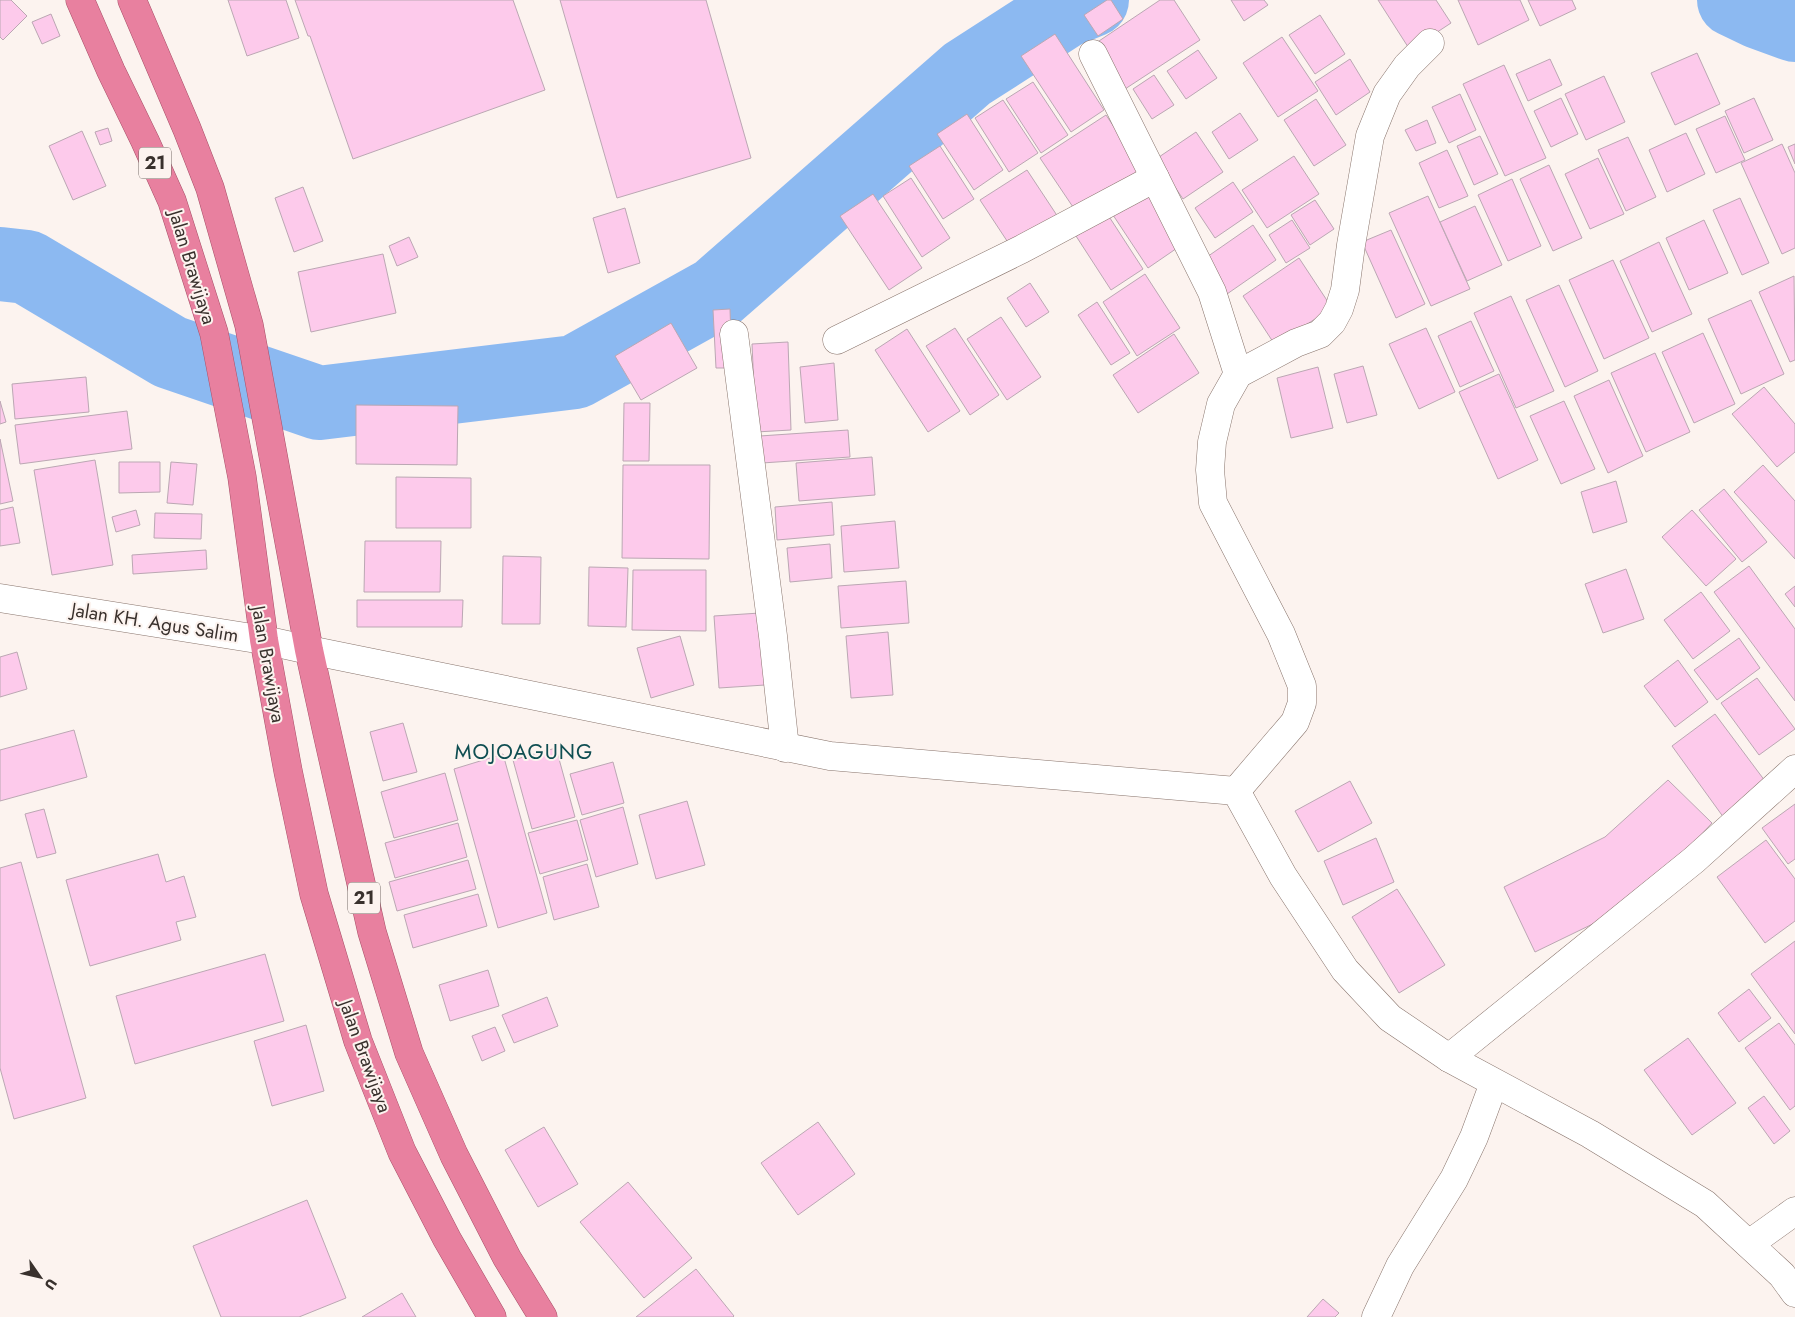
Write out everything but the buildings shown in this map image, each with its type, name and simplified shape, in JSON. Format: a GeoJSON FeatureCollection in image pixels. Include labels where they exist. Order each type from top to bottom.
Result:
{"type":"FeatureCollection","features":[{"type":"Feature","properties":{"kind":"highway","name":"Jalan Brawijaya"},"geometry":{"type":"LineString","coordinates":[[80,0],[172,202],[214,333],[242,477],[264,640],[288,771],[314,894],[358,1041],[402,1152],[447,1239],[492,1317]]}},
{"type":"Feature","properties":{"kind":"highway","name":"Jalan Brawijaya"},"geometry":{"type":"LineString","coordinates":[[132,0],[210,188],[249,325],[309,650],[372,932],[409,1053],[454,1155],[507,1258],[543,1317]]}},
{"type":"Feature","properties":{"kind":"street"},"geometry":{"type":"LineString","coordinates":[[1430,43],[1407,66],[1387,94],[1370,136],[1345,290],[1339,309],[1332,322],[1320,334],[1296,343],[1238,374],[1221,404],[1212,442],[1210,470],[1214,503],[1281,634],[1302,686],[1302,704],[1295,722],[1236,791],[1283,876],[1345,970],[1390,1018],[1449,1058],[1590,1134],[1705,1204],[1782,1275],[1795,1294]]}},
{"type":"Feature","properties":{"kind":"street"},"geometry":{"type":"LineString","coordinates":[[1093,54],[1212,292],[1238,374]]}},
{"type":"Feature","properties":{"kind":"street"},"geometry":{"type":"LineString","coordinates":[[837,340],[1022,249],[1154,178]]}},
{"type":"Feature","properties":{"kind":"street"},"geometry":{"type":"LineString","coordinates":[[734,334],[773,636],[785,748]]}},
{"type":"Feature","properties":{"kind":"street","name":"Jalan KH. Agus Salim"},"geometry":{"type":"LineString","coordinates":[[0,598],[264,640],[830,756],[1236,791]]}},
{"type":"Feature","properties":{"kind":"street"},"geometry":{"type":"LineString","coordinates":[[1449,1058],[1694,860],[1795,769]]}},
{"type":"Feature","properties":{"kind":"street"},"geometry":{"type":"LineString","coordinates":[[1376,1317],[1400,1266],[1454,1179],[1474,1137],[1494,1083]]}},
{"type":"Feature","properties":{"kind":"street"},"geometry":{"type":"LineString","coordinates":[[1748,1244],[1795,1211]]}},
{"type":"Feature","properties":{"kind":"waterway"},"geometry":{"type":"LineString","coordinates":[[0,264],[27,267],[170,352],[319,403],[575,372],[717,293],[967,74],[1065,11],[1092,0]]}},
{"type":"Feature","properties":{"kind":"waterway"},"geometry":{"type":"LineString","coordinates":[[1734,0],[1759,12],[1795,25]]}},
{"type":"Feature","properties":{"kind":"district","name":"MOJOAGUNG"},"geometry":{"type":"Point","coordinates":[524,752]}}]}
